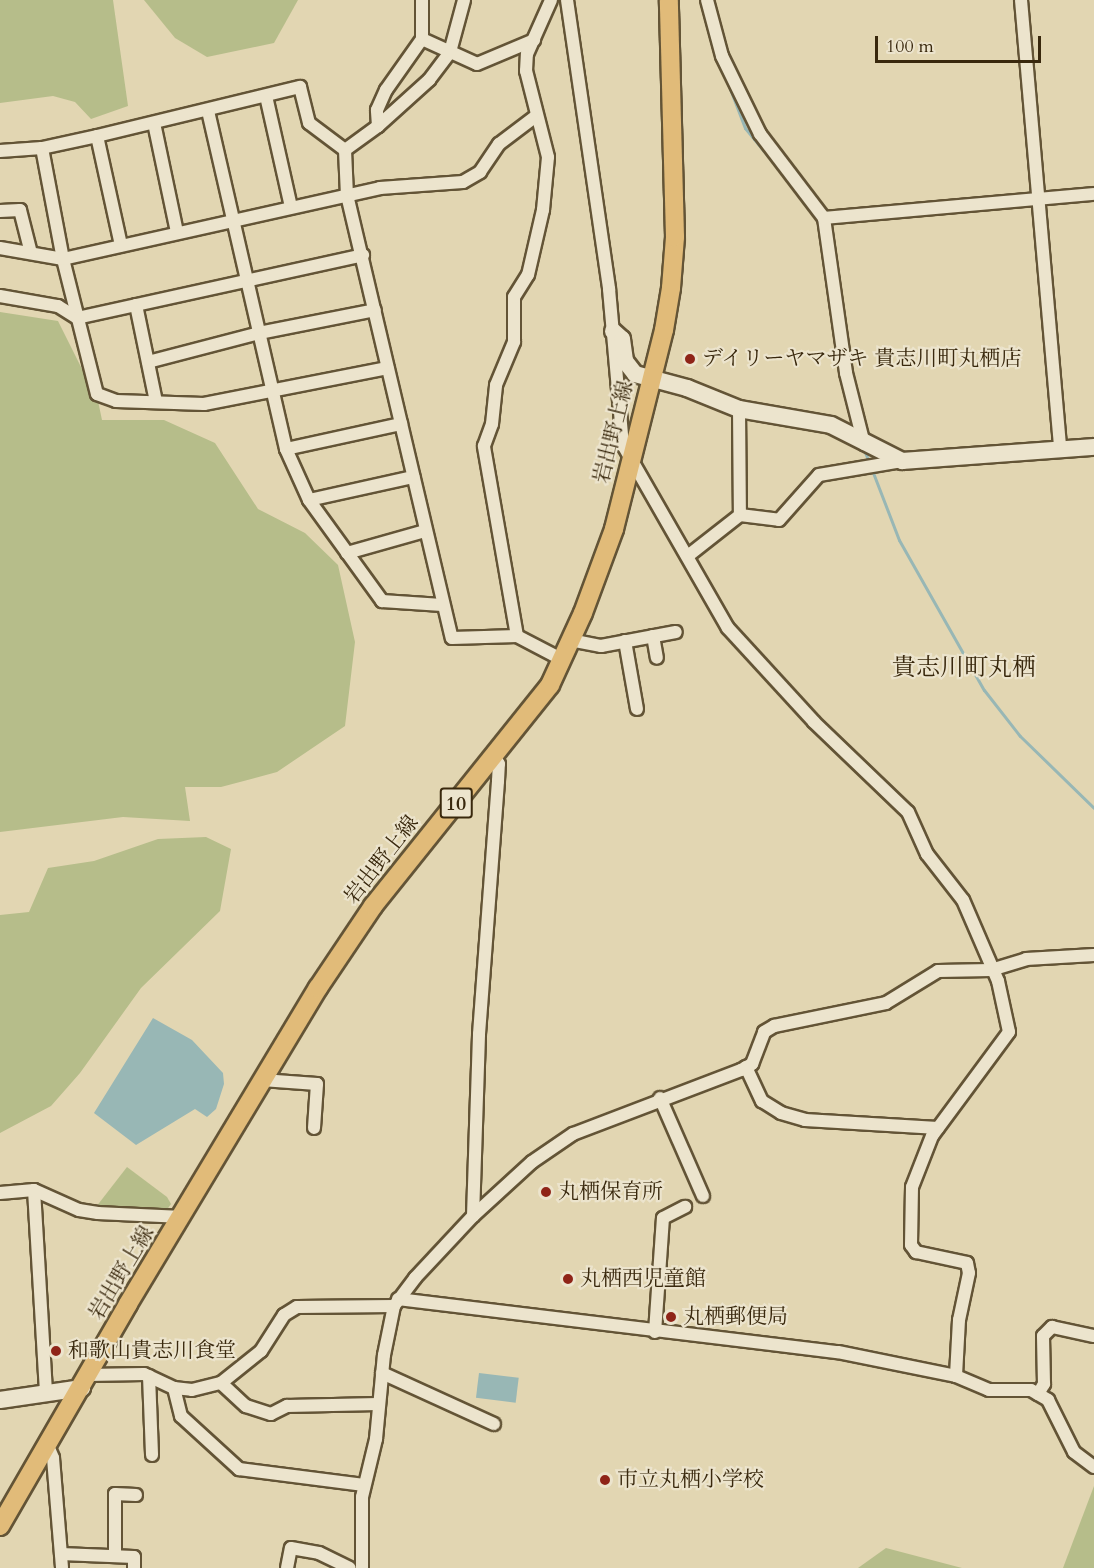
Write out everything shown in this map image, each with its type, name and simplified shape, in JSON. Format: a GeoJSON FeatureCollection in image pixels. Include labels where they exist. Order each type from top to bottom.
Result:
{"type":"FeatureCollection","features":[{"type":"Feature","properties":{"kind":"main road","name":"岩出野上線"},"geometry":{"type":"LineString","coordinates":[[0,1526],[262,1080],[373,906],[550,685],[570,640],[606,556],[664,330],[675,237],[669,0]]}},
{"type":"Feature","properties":{"kind":"street"},"geometry":{"type":"LineString","coordinates":[[378,126],[377,110],[386,90],[422,39],[422,0]]}},
{"type":"Feature","properties":{"kind":"street"},"geometry":{"type":"LineString","coordinates":[[345,150],[378,126],[429,80],[450,52],[464,0]]}},
{"type":"Feature","properties":{"kind":"street"},"geometry":{"type":"LineString","coordinates":[[517,636],[484,446],[492,424],[496,386],[514,342],[514,297],[528,275],[543,210],[548,157],[526,71],[527,54],[551,0]]}},
{"type":"Feature","properties":{"kind":"street"},"geometry":{"type":"LineString","coordinates":[[567,0],[613,331],[623,445],[690,555],[728,628],[814,722],[908,812],[927,854],[963,900],[991,970],[998,981],[1009,1032],[938,1128],[917,1170],[912,1187],[911,1245],[916,1252],[967,1263],[969,1273],[959,1320],[956,1376]]}},
{"type":"Feature","properties":{"kind":"street"},"geometry":{"type":"LineString","coordinates":[[707,0],[722,56],[760,134],[824,218],[846,373],[864,444]]}},
{"type":"Feature","properties":{"kind":"street"},"geometry":{"type":"LineString","coordinates":[[1021,0],[1060,450]]}},
{"type":"Feature","properties":{"kind":"street"},"geometry":{"type":"LineString","coordinates":[[422,39],[477,64],[534,40]]}},
{"type":"Feature","properties":{"kind":"street"},"geometry":{"type":"LineString","coordinates":[[0,151],[42,148],[208,111],[300,87],[309,123],[345,150]]}},
{"type":"Feature","properties":{"kind":"street"},"geometry":{"type":"LineString","coordinates":[[266,96],[291,207]]}},
{"type":"Feature","properties":{"kind":"street"},"geometry":{"type":"LineString","coordinates":[[208,111],[286,449],[309,500],[382,601],[442,605]]}},
{"type":"Feature","properties":{"kind":"street"},"geometry":{"type":"LineString","coordinates":[[0,248],[63,259],[233,219],[380,188],[463,182],[480,172],[499,144],[537,116]]}},
{"type":"Feature","properties":{"kind":"street"},"geometry":{"type":"LineString","coordinates":[[154,123],[177,232]]}},
{"type":"Feature","properties":{"kind":"street"},"geometry":{"type":"LineString","coordinates":[[97,136],[121,246]]}},
{"type":"Feature","properties":{"kind":"street"},"geometry":{"type":"LineString","coordinates":[[42,148],[63,259],[97,394],[116,401],[204,404],[274,393],[388,368]]}},
{"type":"Feature","properties":{"kind":"street"},"geometry":{"type":"LineString","coordinates":[[345,150],[347,195],[363,255],[442,605],[452,638],[517,636],[561,658]]}},
{"type":"Feature","properties":{"kind":"street"},"geometry":{"type":"LineString","coordinates":[[824,218],[1094,194]]}},
{"type":"Feature","properties":{"kind":"street"},"geometry":{"type":"LineString","coordinates":[[0,211],[20,210],[31,253]]}},
{"type":"Feature","properties":{"kind":"street"},"geometry":{"type":"LineString","coordinates":[[0,296],[58,306],[77,318],[363,255]]}},
{"type":"Feature","properties":{"kind":"street"},"geometry":{"type":"LineString","coordinates":[[136,305],[156,402]]}},
{"type":"Feature","properties":{"kind":"street"},"geometry":{"type":"LineString","coordinates":[[148,362],[259,333],[375,310]]}},
{"type":"Feature","properties":{"kind":"street"},"geometry":{"type":"LineString","coordinates":[[613,331],[622,339],[625,361],[634,374],[651,377],[739,408],[831,424],[864,444],[902,461]]}},
{"type":"Feature","properties":{"kind":"street"},"geometry":{"type":"LineString","coordinates":[[739,408],[740,515]]}},
{"type":"Feature","properties":{"kind":"street"},"geometry":{"type":"LineString","coordinates":[[286,449],[401,424]]}},
{"type":"Feature","properties":{"kind":"street"},"geometry":{"type":"LineString","coordinates":[[690,555],[740,515],[779,519],[819,475],[902,461],[1094,447]]}},
{"type":"Feature","properties":{"kind":"street"},"geometry":{"type":"LineString","coordinates":[[309,500],[413,477]]}},
{"type":"Feature","properties":{"kind":"street"},"geometry":{"type":"LineString","coordinates":[[347,554],[425,531]]}},
{"type":"Feature","properties":{"kind":"street"},"geometry":{"type":"LineString","coordinates":[[570,640],[601,646],[676,632]]}},
{"type":"Feature","properties":{"kind":"street"},"geometry":{"type":"LineString","coordinates":[[653,636],[657,658]]}},
{"type":"Feature","properties":{"kind":"street"},"geometry":{"type":"LineString","coordinates":[[625,641],[637,709]]}},
{"type":"Feature","properties":{"kind":"street"},"geometry":{"type":"LineString","coordinates":[[473,1216],[479,1034],[498,781],[498,764],[494,756]]}},
{"type":"Feature","properties":{"kind":"street"},"geometry":{"type":"LineString","coordinates":[[362,1568],[364,1485],[375,1439],[382,1373],[396,1303],[473,1216],[532,1162],[573,1134],[660,1098],[752,1064],[764,1032],[774,1026],[886,1003],[938,971],[991,970],[1026,959],[1094,955]]}},
{"type":"Feature","properties":{"kind":"street"},"geometry":{"type":"LineString","coordinates":[[746,1067],[762,1101],[781,1113],[805,1120],[938,1128]]}},
{"type":"Feature","properties":{"kind":"street"},"geometry":{"type":"LineString","coordinates":[[262,1080],[317,1084],[314,1128]]}},
{"type":"Feature","properties":{"kind":"street"},"geometry":{"type":"LineString","coordinates":[[660,1098],[703,1196]]}},
{"type":"Feature","properties":{"kind":"street"},"geometry":{"type":"LineString","coordinates":[[34,1190],[46,1393]]}},
{"type":"Feature","properties":{"kind":"street"},"geometry":{"type":"LineString","coordinates":[[0,1193],[34,1190],[79,1210],[98,1214],[182,1217]]}},
{"type":"Feature","properties":{"kind":"street"},"geometry":{"type":"LineString","coordinates":[[656,1332],[663,1218],[685,1207]]}},
{"type":"Feature","properties":{"kind":"street"},"geometry":{"type":"LineString","coordinates":[[0,1400],[46,1393],[85,1381],[148,1376],[174,1388],[192,1390],[221,1383],[261,1351],[284,1315],[297,1307],[396,1303],[838,1352],[956,1376],[989,1390],[1031,1390],[1058,1412],[1074,1452],[1094,1467]]}},
{"type":"Feature","properties":{"kind":"street"},"geometry":{"type":"LineString","coordinates":[[1038,1394],[1044,1384],[1043,1336],[1052,1327],[1094,1336]]}},
{"type":"Feature","properties":{"kind":"street"},"geometry":{"type":"LineString","coordinates":[[382,1373],[494,1424]]}},
{"type":"Feature","properties":{"kind":"street"},"geometry":{"type":"LineString","coordinates":[[148,1376],[152,1455]]}},
{"type":"Feature","properties":{"kind":"street"},"geometry":{"type":"LineString","coordinates":[[221,1383],[246,1406],[271,1414],[287,1406],[378,1404]]}},
{"type":"Feature","properties":{"kind":"street"},"geometry":{"type":"LineString","coordinates":[[174,1388],[181,1416],[239,1469],[364,1485]]}},
{"type":"Feature","properties":{"kind":"street"},"geometry":{"type":"LineString","coordinates":[[48,1446],[53,1458],[62,1568]]}},
{"type":"Feature","properties":{"kind":"street"},"geometry":{"type":"LineString","coordinates":[[115,1556],[115,1494],[136,1495]]}},
{"type":"Feature","properties":{"kind":"street"},"geometry":{"type":"LineString","coordinates":[[287,1568],[291,1548],[319,1553],[351,1568]]}},
{"type":"Feature","properties":{"kind":"street"},"geometry":{"type":"LineString","coordinates":[[61,1554],[134,1557],[134,1568]]}},
{"type":"Feature","properties":{"kind":"green space"},"geometry":{"type":"Polygon","coordinates":[[[0,0],[113,0],[128,106],[91,119],[75,102],[53,96],[0,103],[0,0]]]}},
{"type":"Feature","properties":{"kind":"green space"},"geometry":{"type":"Polygon","coordinates":[[[144,0],[298,0],[274,43],[207,57],[175,38],[144,0]]]}},
{"type":"Feature","properties":{"kind":"green space"},"geometry":{"type":"Polygon","coordinates":[[[0,312],[58,321],[98,401],[102,420],[164,420],[215,443],[258,509],[305,533],[338,565],[355,642],[345,726],[277,772],[221,787],[185,787],[190,821],[123,817],[0,832],[0,312]]]}},
{"type":"Feature","properties":{"kind":"green space"},"geometry":{"type":"Polygon","coordinates":[[[206,837],[231,849],[220,911],[141,988],[80,1073],[51,1106],[0,1133],[0,915],[29,912],[48,868],[94,861],[158,839],[206,837]]]}},
{"type":"Feature","properties":{"kind":"green space"},"geometry":{"type":"Polygon","coordinates":[[[127,1167],[167,1197],[171,1204],[166,1211],[96,1207],[127,1167]]]}},
{"type":"Feature","properties":{"kind":"green space"},"geometry":{"type":"Polygon","coordinates":[[[1094,1486],[1094,1568],[1063,1568],[1094,1486]]]}},
{"type":"Feature","properties":{"kind":"green space"},"geometry":{"type":"Polygon","coordinates":[[[886,1548],[962,1568],[858,1568],[886,1548]]]}},
{"type":"Feature","properties":{"kind":"water"},"geometry":{"type":"Polygon","coordinates":[[[153,1018],[192,1040],[223,1073],[224,1084],[216,1109],[207,1117],[195,1109],[136,1145],[94,1113],[153,1018]]]}},
{"type":"Feature","properties":{"kind":"water"},"geometry":{"type":"Polygon","coordinates":[[[479,1373],[519,1378],[516,1403],[476,1398],[479,1373]]]}},
{"type":"Feature","properties":{"kind":"waterway"},"geometry":{"type":"LineString","coordinates":[[724,73],[745,128],[781,172]]}},
{"type":"Feature","properties":{"kind":"waterway"},"geometry":{"type":"LineString","coordinates":[[837,353],[840,373]]}},
{"type":"Feature","properties":{"kind":"waterway"},"geometry":{"type":"LineString","coordinates":[[863,448],[870,464]]}},
{"type":"Feature","properties":{"kind":"waterway"},"geometry":{"type":"LineString","coordinates":[[872,470],[899,540],[984,690],[1020,736],[1094,808]]}},
{"type":"Feature","properties":{"kind":"place","name":"デイリーヤマザキ 貴志川町丸栖店"},"geometry":{"type":"Point","coordinates":[690,359]}},
{"type":"Feature","properties":{"kind":"place","name":"丸栖保育所"},"geometry":{"type":"Point","coordinates":[546,1192]}},
{"type":"Feature","properties":{"kind":"place","name":"丸栖西児童館"},"geometry":{"type":"Point","coordinates":[568,1279]}},
{"type":"Feature","properties":{"kind":"place","name":"丸栖郵便局"},"geometry":{"type":"Point","coordinates":[671,1317]}},
{"type":"Feature","properties":{"kind":"place","name":"和歌山貴志川食堂"},"geometry":{"type":"Point","coordinates":[56,1351]}},
{"type":"Feature","properties":{"kind":"place","name":"市立丸栖小学校"},"geometry":{"type":"Point","coordinates":[605,1480]}},
{"type":"Feature","properties":{"kind":"district","name":"貴志川町丸栖"},"geometry":{"type":"Point","coordinates":[964,668]}}]}
